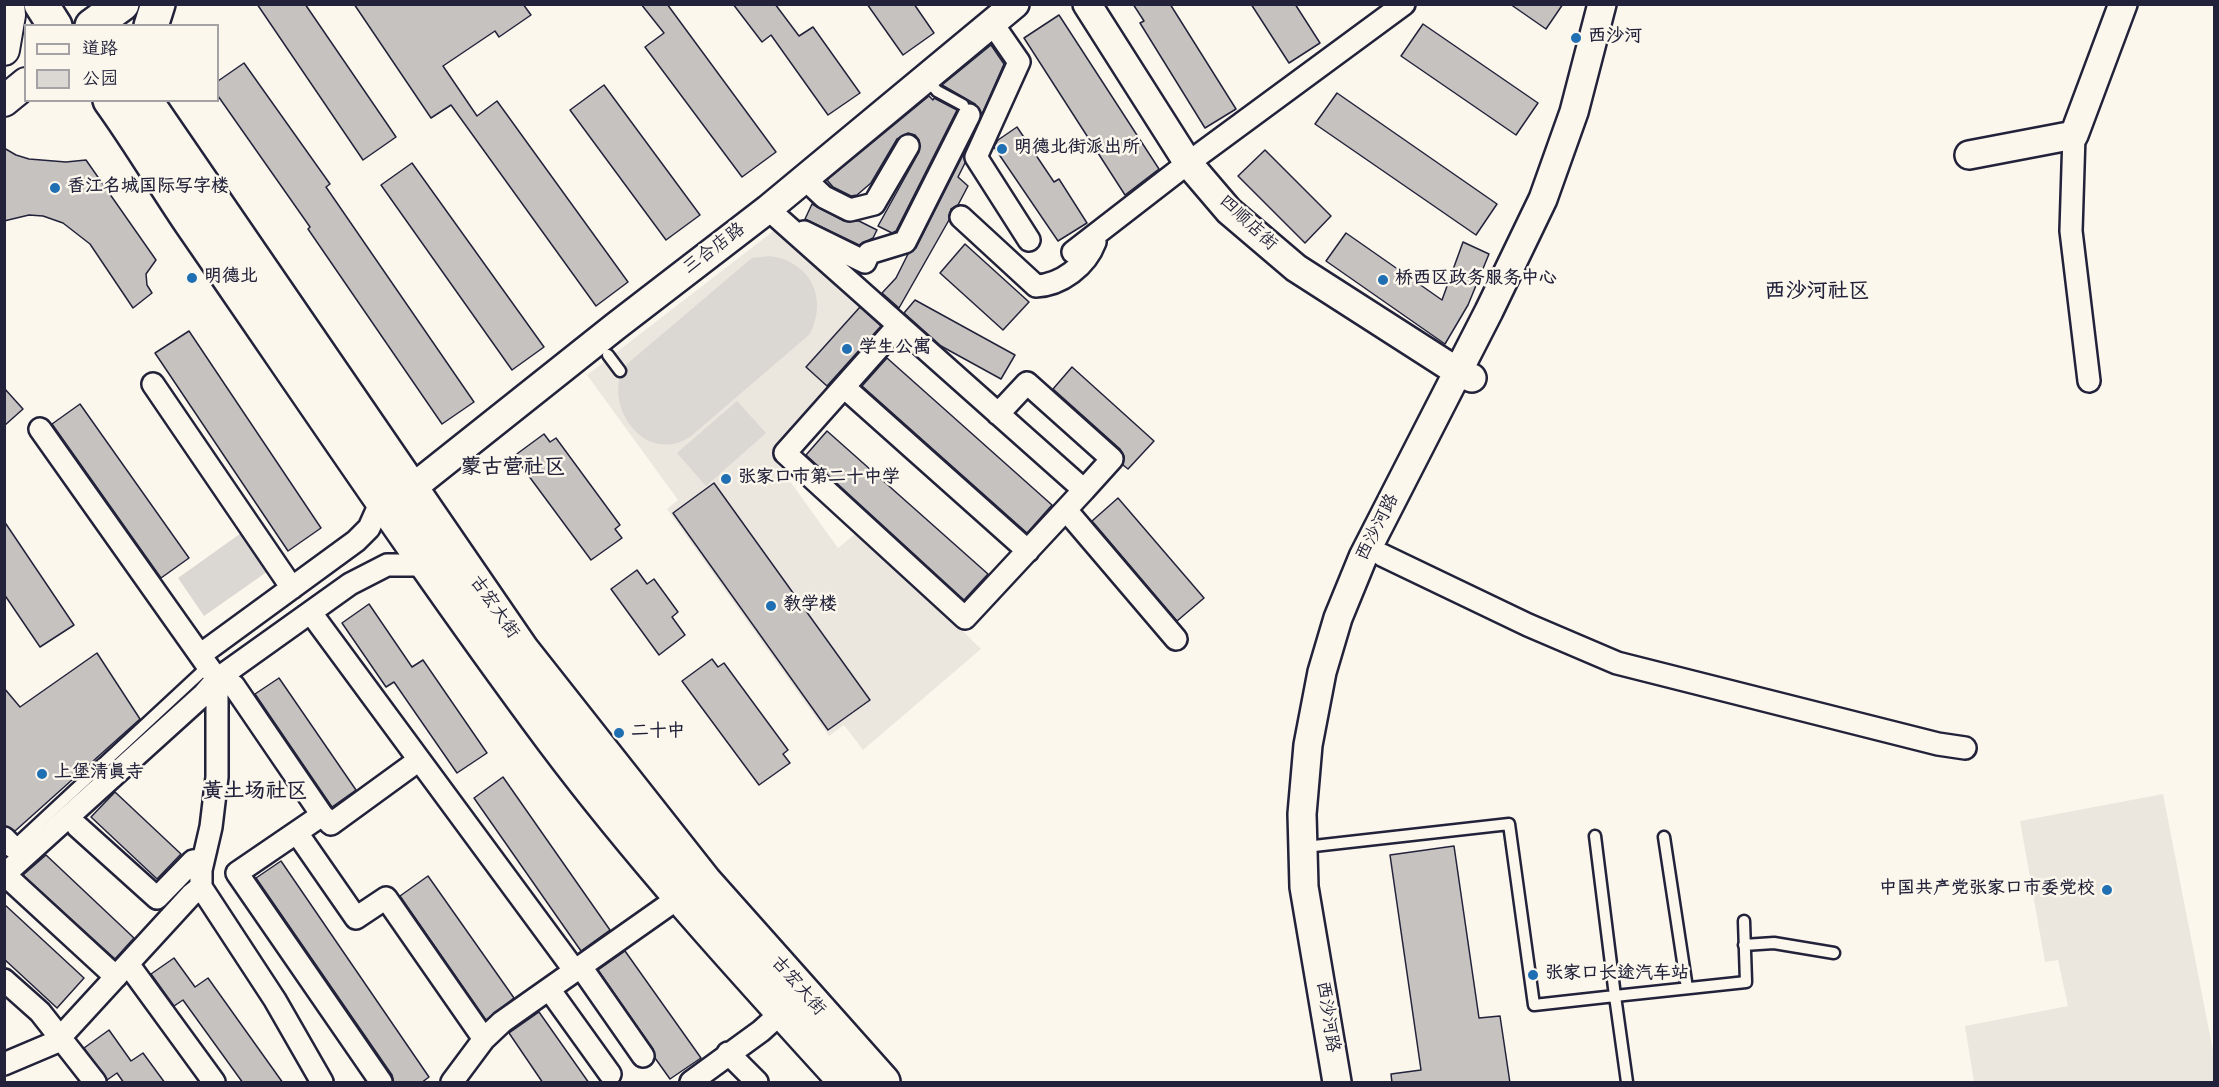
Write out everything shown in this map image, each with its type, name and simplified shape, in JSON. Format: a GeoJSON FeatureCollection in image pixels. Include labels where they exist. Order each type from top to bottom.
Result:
{"type":"FeatureCollection","features":[{"type":"Feature","properties":{"kind":"main road"},"geometry":{"type":"LineString","coordinates":[[4,50],[10,15],[9,4]]}},
{"type":"Feature","properties":{"kind":"main road"},"geometry":{"type":"LineString","coordinates":[[91,20],[122,4]]}},
{"type":"Feature","properties":{"kind":"main road"},"geometry":{"type":"LineString","coordinates":[[152,24],[158,4]]}},
{"type":"Feature","properties":{"kind":"main road"},"geometry":{"type":"LineString","coordinates":[[4,58],[24,40]]}},
{"type":"Feature","properties":{"kind":"main road"},"geometry":{"type":"LineString","coordinates":[[4,101],[24,85]]}},
{"type":"Feature","properties":{"kind":"main road","name":"古宏大街"},"geometry":{"type":"LineString","coordinates":[[109,102],[176,200],[322,386]]}},
{"type":"Feature","properties":{"kind":"main road","name":"古宏大街"},"geometry":{"type":"LineString","coordinates":[[146,102],[322,386],[396,494],[705,882],[883,1083]]}},
{"type":"Feature","properties":{"kind":"main road","name":"古宏大街"},"geometry":{"type":"LineString","coordinates":[[396,494],[427,565],[554,741],[681,896],[846,1083]]}},
{"type":"Feature","properties":{"kind":"street","name":"三合店路"},"geometry":{"type":"LineString","coordinates":[[396,494],[581,361],[1015,4]]}},
{"type":"Feature","properties":{"kind":"street","name":"四顺店街"},"geometry":{"type":"LineString","coordinates":[[1087,4],[1188,163],[1229,211],[1296,268],[1465,375]]}},
{"type":"Feature","properties":{"kind":"street"},"geometry":{"type":"LineString","coordinates":[[1073,252],[1188,163],[1404,4]]}},
{"type":"Feature","properties":{"kind":"street","name":"西沙河路"},"geometry":{"type":"LineString","coordinates":[[1337,1083],[1304,887],[1318,811],[1330,719],[1350,629],[1370,577],[1465,375],[1543,200],[1574,112],[1602,4]]}},
{"type":"Feature","properties":{"kind":"street","name":"西沙河路"},"geometry":{"type":"LineString","coordinates":[[1351,1083],[1319,886],[1302,814],[1308,745],[1322,672],[1338,618],[1363,557],[1530,262],[1568,178],[1591,111],[1618,4]]}},
{"type":"Feature","properties":{"kind":"street"},"geometry":{"type":"LineString","coordinates":[[2089,381],[2071,231],[2074,135],[2123,4]]}},
{"type":"Feature","properties":{"kind":"street"},"geometry":{"type":"LineString","coordinates":[[992,23],[1019,62],[976,157],[1029,240]]}},
{"type":"Feature","properties":{"kind":"street"},"geometry":{"type":"LineString","coordinates":[[768,209],[841,262],[865,262],[869,253],[905,242],[966,110]]}},
{"type":"Feature","properties":{"kind":"street"},"geometry":{"type":"LineString","coordinates":[[1969,154],[2074,135]]}},
{"type":"Feature","properties":{"kind":"street"},"geometry":{"type":"LineString","coordinates":[[805,179],[824,197],[850,210],[874,204],[908,146]]}},
{"type":"Feature","properties":{"kind":"street"},"geometry":{"type":"LineString","coordinates":[[961,217],[1036,286],[1053,283],[1073,271],[1092,250],[1100,231]]}},
{"type":"Feature","properties":{"kind":"street"},"geometry":{"type":"LineString","coordinates":[[801,230],[841,262],[898,326],[1084,490]]}},
{"type":"Feature","properties":{"kind":"street"},"geometry":{"type":"LineString","coordinates":[[898,326],[785,453],[965,618],[1112,459],[1027,383],[998,414]]}},
{"type":"Feature","properties":{"kind":"street"},"geometry":{"type":"LineString","coordinates":[[153,384],[292,588]]}},
{"type":"Feature","properties":{"kind":"street"},"geometry":{"type":"LineString","coordinates":[[844,387],[1028,551]]}},
{"type":"Feature","properties":{"kind":"street"},"geometry":{"type":"LineString","coordinates":[[40,429],[208,667],[234,686],[322,815],[331,824],[419,760]]}},
{"type":"Feature","properties":{"kind":"street"},"geometry":{"type":"LineString","coordinates":[[214,1083],[122,970],[5,874],[204,694],[208,667],[292,588],[356,541],[396,494]]}},
{"type":"Feature","properties":{"kind":"street"},"geometry":{"type":"LineString","coordinates":[[1066,510],[1176,639]]}},
{"type":"Feature","properties":{"kind":"street"},"geometry":{"type":"LineString","coordinates":[[1382,555],[1528,625],[1617,663],[1938,744],[1965,748]]}},
{"type":"Feature","properties":{"kind":"street"},"geometry":{"type":"LineString","coordinates":[[208,667],[310,612],[350,584],[387,566],[427,565]]}},
{"type":"Feature","properties":{"kind":"street"},"geometry":{"type":"LineString","coordinates":[[310,612],[643,1056]]}},
{"type":"Feature","properties":{"kind":"street"},"geometry":{"type":"LineString","coordinates":[[208,667],[217,777],[211,827],[201,870],[201,887],[275,1000],[322,1083]]}},
{"type":"Feature","properties":{"kind":"street"},"geometry":{"type":"LineString","coordinates":[[322,815],[237,873],[381,1083]]}},
{"type":"Feature","properties":{"kind":"street"},"geometry":{"type":"LineString","coordinates":[[77,826],[157,898],[193,861],[203,860]]}},
{"type":"Feature","properties":{"kind":"street"},"geometry":{"type":"LineString","coordinates":[[297,833],[356,918],[386,898],[484,1039]]}},
{"type":"Feature","properties":{"kind":"street"},"geometry":{"type":"LineString","coordinates":[[4,1064],[56,1042],[191,895],[201,887]]}},
{"type":"Feature","properties":{"kind":"street"},"geometry":{"type":"LineString","coordinates":[[452,1083],[484,1039],[502,1022],[681,896]]}},
{"type":"Feature","properties":{"kind":"street"},"geometry":{"type":"LineString","coordinates":[[4,980],[40,1012],[61,1036],[95,1083]]}},
{"type":"Feature","properties":{"kind":"street"},"geometry":{"type":"LineString","coordinates":[[549,989],[610,1074]]}},
{"type":"Feature","properties":{"kind":"street"},"geometry":{"type":"LineString","coordinates":[[691,1083],[761,1031],[782,1012]]}},
{"type":"Feature","properties":{"kind":"street"},"geometry":{"type":"LineString","coordinates":[[718,1083],[724,1057]]}},
{"type":"Feature","properties":{"kind":"street"},"geometry":{"type":"LineString","coordinates":[[724,1057],[757,1083]]}},
{"type":"Feature","properties":{"kind":"lane"},"geometry":{"type":"LineString","coordinates":[[925,77],[937,91],[966,110]]}},
{"type":"Feature","properties":{"kind":"lane"},"geometry":{"type":"LineString","coordinates":[[608,356],[620,371]]}},
{"type":"Feature","properties":{"kind":"lane"},"geometry":{"type":"LineString","coordinates":[[9,845],[208,667]]}},
{"type":"Feature","properties":{"kind":"lane"},"geometry":{"type":"LineString","coordinates":[[1311,846],[1509,824],[1534,1005],[1746,982],[1744,921]]}},
{"type":"Feature","properties":{"kind":"lane"},"geometry":{"type":"LineString","coordinates":[[1595,836],[1627,1083]]}},
{"type":"Feature","properties":{"kind":"lane"},"geometry":{"type":"LineString","coordinates":[[1664,837],[1688,988]]}},
{"type":"Feature","properties":{"kind":"lane"},"geometry":{"type":"LineString","coordinates":[[1744,945],[1774,943],[1834,953]]}},
{"type":"Feature","properties":{"kind":"shaded area","name":"张家口市第二十中学"},"geometry":{"type":"Polygon","coordinates":[[[776,229],[888,331],[774,459],[838,548],[860,530],[981,649],[863,750],[844,725],[829,736],[667,509],[678,500],[587,375],[776,229]]]}},
{"type":"Feature","properties":{"kind":"shaded area","name":"中国共产党张家口市委党校"},"geometry":{"type":"Polygon","coordinates":[[[2163,794],[2214,1056],[2214,1082],[1974,1082],[1965,1026],[2068,1006],[2058,960],[2045,962],[2020,821],[2163,794]]]}},
{"type":"Feature","properties":{"kind":"green space"},"geometry":{"type":"Polygon","coordinates":[[[770,256],[796,266],[812,284],[817,307],[810,334],[690,437],[677,443],[664,445],[641,436],[632,428],[620,406],[619,381],[627,364],[752,258],[770,256]]]}},
{"type":"Feature","properties":{"kind":"green space"},"geometry":{"type":"Polygon","coordinates":[[[737,401],[766,433],[706,486],[677,453],[737,401]]]}},
{"type":"Feature","properties":{"kind":"green space"},"geometry":{"type":"Polygon","coordinates":[[[244,531],[271,569],[204,616],[178,578],[244,531]]]}},
{"type":"Feature","properties":{"kind":"building"},"geometry":{"type":"Polygon","coordinates":[[[257,4],[305,4],[396,137],[363,160],[257,4]]]}},
{"type":"Feature","properties":{"kind":"building"},"geometry":{"type":"Polygon","coordinates":[[[354,4],[523,4],[531,15],[499,37],[495,31],[443,66],[477,116],[497,101],[628,282],[596,306],[451,105],[431,118],[354,4]]]}},
{"type":"Feature","properties":{"kind":"building"},"geometry":{"type":"Polygon","coordinates":[[[641,4],[667,4],[776,152],[742,177],[645,47],[664,33],[641,4]]]}},
{"type":"Feature","properties":{"kind":"building"},"geometry":{"type":"Polygon","coordinates":[[[733,4],[775,4],[799,36],[813,27],[860,93],[828,115],[771,35],[762,42],[733,4]]]}},
{"type":"Feature","properties":{"kind":"building"},"geometry":{"type":"Polygon","coordinates":[[[867,4],[914,4],[934,33],[903,55],[867,4]]]}},
{"type":"Feature","properties":{"kind":"building"},"geometry":{"type":"Polygon","coordinates":[[[1133,4],[1170,4],[1236,109],[1205,128],[1140,23],[1144,21],[1133,4]]]}},
{"type":"Feature","properties":{"kind":"building"},"geometry":{"type":"Polygon","coordinates":[[[1251,4],[1295,4],[1320,43],[1289,63],[1251,4]]]}},
{"type":"Feature","properties":{"kind":"building"},"geometry":{"type":"Polygon","coordinates":[[[1510,4],[1563,4],[1546,29],[1510,4]]]}},
{"type":"Feature","properties":{"kind":"building"},"geometry":{"type":"Polygon","coordinates":[[[1059,15],[1159,169],[1125,195],[1024,38],[1059,15]]]}},
{"type":"Feature","properties":{"kind":"building"},"geometry":{"type":"Polygon","coordinates":[[[1423,24],[1538,103],[1516,135],[1401,56],[1423,24]]]}},
{"type":"Feature","properties":{"kind":"building"},"geometry":{"type":"Polygon","coordinates":[[[991,45],[1004,64],[982,114],[975,104],[942,85],[991,45]]]}},
{"type":"Feature","properties":{"kind":"building"},"geometry":{"type":"Polygon","coordinates":[[[244,63],[330,184],[326,187],[474,402],[442,424],[308,229],[310,227],[219,97],[219,80],[244,63]]]}},
{"type":"Feature","properties":{"kind":"building"},"geometry":{"type":"Polygon","coordinates":[[[604,85],[700,215],[666,240],[570,110],[604,85]]]}},
{"type":"Feature","properties":{"kind":"building"},"geometry":{"type":"Polygon","coordinates":[[[1337,93],[1497,204],[1476,235],[1315,124],[1337,93]]]}},
{"type":"Feature","properties":{"kind":"building"},"geometry":{"type":"Polygon","coordinates":[[[929,96],[957,110],[896,231],[892,233],[878,226],[919,152],[919,140],[915,135],[908,133],[897,139],[871,183],[857,195],[851,196],[833,187],[827,180],[929,96]]]}},
{"type":"Feature","properties":{"kind":"building"},"geometry":{"type":"Polygon","coordinates":[[[1017,127],[1054,182],[1059,179],[1087,223],[1058,241],[994,147],[998,140],[1017,127]]]}},
{"type":"Feature","properties":{"kind":"building","name":"香江名城国际写字楼"},"geometry":{"type":"Polygon","coordinates":[[[4,148],[29,159],[66,162],[86,160],[156,260],[146,274],[147,285],[152,293],[133,308],[90,244],[63,223],[43,216],[29,215],[4,221],[4,148]]]}},
{"type":"Feature","properties":{"kind":"building"},"geometry":{"type":"Polygon","coordinates":[[[1265,150],[1331,216],[1305,243],[1238,176],[1265,150]]]}},
{"type":"Feature","properties":{"kind":"building"},"geometry":{"type":"Polygon","coordinates":[[[964,153],[965,163],[958,177],[968,186],[958,205],[951,209],[949,220],[899,308],[882,293],[896,278],[908,254],[916,248],[964,153]]]}},
{"type":"Feature","properties":{"kind":"building"},"geometry":{"type":"Polygon","coordinates":[[[412,163],[544,347],[512,370],[381,185],[412,163]]]}},
{"type":"Feature","properties":{"kind":"building"},"geometry":{"type":"Polygon","coordinates":[[[812,204],[844,221],[859,221],[877,230],[873,238],[859,245],[805,219],[812,204]]]}},
{"type":"Feature","properties":{"kind":"building"},"geometry":{"type":"Polygon","coordinates":[[[1346,233],[1442,300],[1463,242],[1489,254],[1468,305],[1445,344],[1326,261],[1346,233]]]}},
{"type":"Feature","properties":{"kind":"building"},"geometry":{"type":"Polygon","coordinates":[[[965,244],[1029,302],[1003,330],[940,273],[965,244]]]}},
{"type":"Feature","properties":{"kind":"building"},"geometry":{"type":"Polygon","coordinates":[[[915,300],[1015,355],[1001,379],[941,346],[904,313],[915,300]]]}},
{"type":"Feature","properties":{"kind":"building","name":"学生公寓"},"geometry":{"type":"Polygon","coordinates":[[[860,307],[881,326],[827,386],[806,367],[860,307]]]}},
{"type":"Feature","properties":{"kind":"building"},"geometry":{"type":"Polygon","coordinates":[[[189,331],[321,528],[288,551],[155,353],[189,331]]]}},
{"type":"Feature","properties":{"kind":"building"},"geometry":{"type":"Polygon","coordinates":[[[887,358],[1052,505],[1027,533],[862,386],[887,358]]]}},
{"type":"Feature","properties":{"kind":"building"},"geometry":{"type":"Polygon","coordinates":[[[1072,367],[1154,441],[1128,469],[1123,465],[1124,456],[1120,449],[1053,389],[1072,367]]]}},
{"type":"Feature","properties":{"kind":"building"},"geometry":{"type":"Polygon","coordinates":[[[4,388],[23,409],[4,426],[4,388]]]}},
{"type":"Feature","properties":{"kind":"building"},"geometry":{"type":"Polygon","coordinates":[[[80,404],[189,558],[161,578],[52,424],[80,404]]]}},
{"type":"Feature","properties":{"kind":"building"},"geometry":{"type":"Polygon","coordinates":[[[827,431],[988,574],[964,600],[806,455],[827,431]]]}},
{"type":"Feature","properties":{"kind":"building"},"geometry":{"type":"Polygon","coordinates":[[[544,434],[550,442],[556,438],[620,525],[615,529],[622,538],[591,560],[514,456],[544,434]]]}},
{"type":"Feature","properties":{"kind":"building","name":"教学楼"},"geometry":{"type":"Polygon","coordinates":[[[714,483],[870,700],[828,730],[673,513],[714,483]]]}},
{"type":"Feature","properties":{"kind":"building"},"geometry":{"type":"Polygon","coordinates":[[[1118,498],[1204,598],[1177,621],[1092,521],[1118,498]]]}},
{"type":"Feature","properties":{"kind":"building"},"geometry":{"type":"Polygon","coordinates":[[[4,521],[74,625],[40,647],[4,594],[4,521]]]}},
{"type":"Feature","properties":{"kind":"building"},"geometry":{"type":"Polygon","coordinates":[[[637,570],[647,584],[654,579],[678,612],[672,617],[685,635],[659,655],[611,589],[637,570]]]}},
{"type":"Feature","properties":{"kind":"building"},"geometry":{"type":"Polygon","coordinates":[[[369,604],[412,667],[423,660],[487,753],[457,773],[394,682],[386,687],[342,623],[369,604]]]}},
{"type":"Feature","properties":{"kind":"building","name":"上堡清真寺"},"geometry":{"type":"Polygon","coordinates":[[[97,653],[140,719],[15,831],[4,826],[4,688],[20,707],[97,653]]]}},
{"type":"Feature","properties":{"kind":"building"},"geometry":{"type":"Polygon","coordinates":[[[712,659],[718,667],[724,663],[788,750],[783,754],[790,763],[759,785],[682,681],[712,659]]]}},
{"type":"Feature","properties":{"kind":"building"},"geometry":{"type":"Polygon","coordinates":[[[279,678],[356,790],[332,807],[255,694],[279,678]]]}},
{"type":"Feature","properties":{"kind":"building"},"geometry":{"type":"Polygon","coordinates":[[[503,777],[610,930],[581,951],[474,798],[503,777]]]}},
{"type":"Feature","properties":{"kind":"building"},"geometry":{"type":"Polygon","coordinates":[[[115,792],[181,854],[157,879],[91,817],[115,792]]]}},
{"type":"Feature","properties":{"kind":"building"},"geometry":{"type":"Polygon","coordinates":[[[1454,846],[1479,1018],[1500,1016],[1510,1083],[1392,1083],[1391,1074],[1421,1070],[1390,855],[1454,846]]]}},
{"type":"Feature","properties":{"kind":"building"},"geometry":{"type":"Polygon","coordinates":[[[46,855],[134,938],[115,959],[23,875],[46,855]]]}},
{"type":"Feature","properties":{"kind":"building"},"geometry":{"type":"Polygon","coordinates":[[[281,861],[429,1077],[421,1083],[394,1083],[392,1075],[256,878],[281,861]]]}},
{"type":"Feature","properties":{"kind":"building"},"geometry":{"type":"Polygon","coordinates":[[[428,876],[514,998],[486,1020],[400,896],[428,876]]]}},
{"type":"Feature","properties":{"kind":"building"},"geometry":{"type":"Polygon","coordinates":[[[4,904],[84,978],[57,1008],[4,959],[4,904]]]}},
{"type":"Feature","properties":{"kind":"building"},"geometry":{"type":"Polygon","coordinates":[[[625,951],[701,1058],[670,1079],[655,1058],[653,1049],[598,970],[625,951]]]}},
{"type":"Feature","properties":{"kind":"building"},"geometry":{"type":"Polygon","coordinates":[[[174,958],[195,987],[208,978],[283,1083],[243,1083],[183,1000],[174,1006],[151,974],[174,958]]]}},
{"type":"Feature","properties":{"kind":"building"},"geometry":{"type":"Polygon","coordinates":[[[539,1012],[589,1083],[543,1083],[509,1033],[539,1012]]]}},
{"type":"Feature","properties":{"kind":"building"},"geometry":{"type":"Polygon","coordinates":[[[109,1030],[131,1061],[143,1053],[165,1083],[124,1083],[117,1073],[107,1080],[84,1048],[109,1030]]]}},
{"type":"Feature","properties":{"kind":"place","name":"西沙河"},"geometry":{"type":"Point","coordinates":[1576,38]}},
{"type":"Feature","properties":{"kind":"place","name":"明德北街派出所"},"geometry":{"type":"Point","coordinates":[1002,149]}},
{"type":"Feature","properties":{"kind":"place","name":"香江名城国际写字楼"},"geometry":{"type":"Point","coordinates":[55,188]}},
{"type":"Feature","properties":{"kind":"place","name":"明德北"},"geometry":{"type":"Point","coordinates":[192,278]}},
{"type":"Feature","properties":{"kind":"place","name":"桥西区政务服务中心"},"geometry":{"type":"Point","coordinates":[1383,280]}},
{"type":"Feature","properties":{"kind":"place","name":"学生公寓"},"geometry":{"type":"Point","coordinates":[847,349]}},
{"type":"Feature","properties":{"kind":"place","name":"张家口市第二十中学"},"geometry":{"type":"Point","coordinates":[726,479]}},
{"type":"Feature","properties":{"kind":"place","name":"教学楼"},"geometry":{"type":"Point","coordinates":[771,606]}},
{"type":"Feature","properties":{"kind":"place","name":"二十中"},"geometry":{"type":"Point","coordinates":[619,733]}},
{"type":"Feature","properties":{"kind":"place","name":"上堡清真寺"},"geometry":{"type":"Point","coordinates":[42,774]}},
{"type":"Feature","properties":{"kind":"place","name":"中国共产党张家口市委党校"},"geometry":{"type":"Point","coordinates":[2107,890]}},
{"type":"Feature","properties":{"kind":"place","name":"张家口长途汽车站"},"geometry":{"type":"Point","coordinates":[1533,975]}},
{"type":"Feature","properties":{"kind":"district","name":"西沙河社区"},"geometry":{"type":"Point","coordinates":[1817,293]}},
{"type":"Feature","properties":{"kind":"district","name":"蒙古营社区"},"geometry":{"type":"Point","coordinates":[513,469]}},
{"type":"Feature","properties":{"kind":"district","name":"黄土场社区"},"geometry":{"type":"Point","coordinates":[255,793]}}]}
